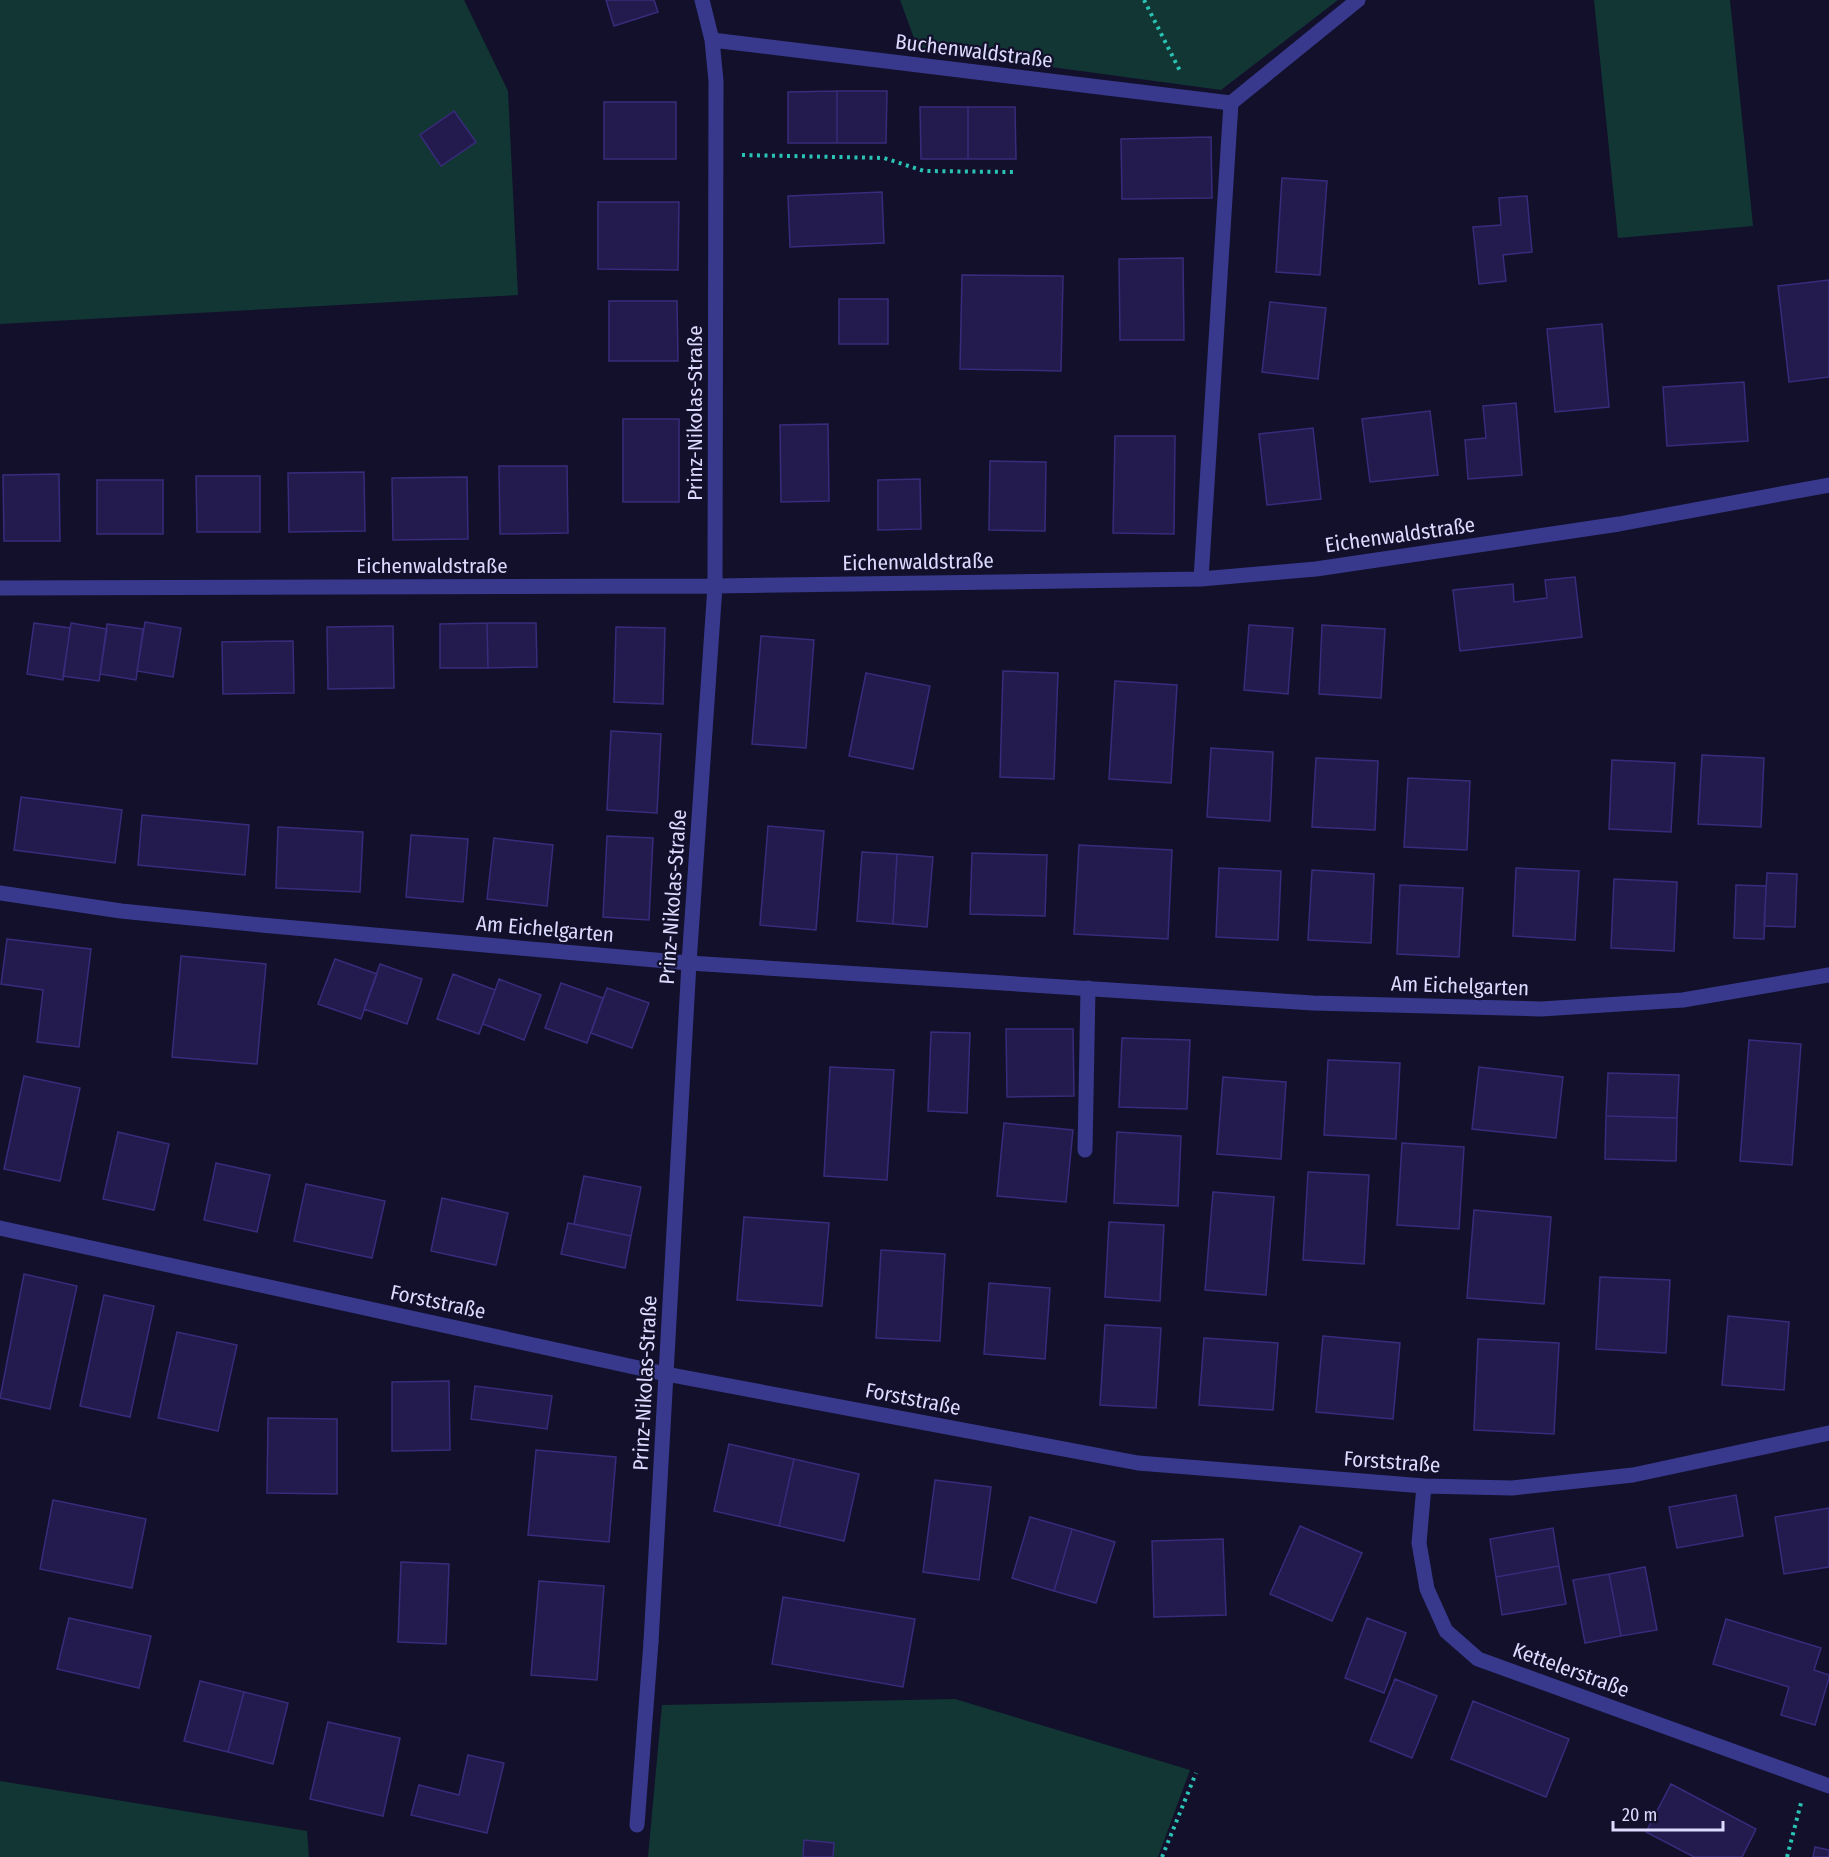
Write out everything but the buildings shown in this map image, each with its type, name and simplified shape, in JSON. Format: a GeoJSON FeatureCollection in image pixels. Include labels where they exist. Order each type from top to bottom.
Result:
{"type":"FeatureCollection","features":[{"type":"Feature","properties":{"kind":"street","name":"Prinz-Nikolas-Straße"},"geometry":{"type":"LineString","coordinates":[[637,1825],[651,1642],[689,963],[715,586],[716,81],[712,40],[702,0]]}},
{"type":"Feature","properties":{"kind":"street"},"geometry":{"type":"LineString","coordinates":[[1201,579],[1231,103],[1358,0]]}},
{"type":"Feature","properties":{"kind":"street","name":"Buchenwaldstraße"},"geometry":{"type":"LineString","coordinates":[[712,40],[1231,103]]}},
{"type":"Feature","properties":{"kind":"street","name":"Eichenwaldstraße"},"geometry":{"type":"LineString","coordinates":[[0,588],[715,586],[1201,579],[1316,569],[1619,524],[1829,485]]}},
{"type":"Feature","properties":{"kind":"street","name":"Am Eichelgarten"},"geometry":{"type":"LineString","coordinates":[[0,893],[121,911],[214,921],[689,963],[1313,1003],[1541,1009],[1683,1000],[1829,975]]}},
{"type":"Feature","properties":{"kind":"street"},"geometry":{"type":"LineString","coordinates":[[1085,1150],[1088,988]]}},
{"type":"Feature","properties":{"kind":"street","name":"Forststraße"},"geometry":{"type":"LineString","coordinates":[[0,1228],[666,1374],[1138,1463],[1424,1486],[1512,1488],[1633,1475],[1829,1433]]}},
{"type":"Feature","properties":{"kind":"street","name":"Kettelerstraße"},"geometry":{"type":"LineString","coordinates":[[1424,1486],[1419,1543],[1427,1590],[1446,1631],[1478,1659],[1829,1786]]}},
{"type":"Feature","properties":{"kind":"path"},"geometry":{"type":"LineString","coordinates":[[1144,0],[1194,99]]}},
{"type":"Feature","properties":{"kind":"path"},"geometry":{"type":"LineString","coordinates":[[717,154],[884,158],[924,171],[1013,172]]}},
{"type":"Feature","properties":{"kind":"path"},"geometry":{"type":"LineString","coordinates":[[1162,1857],[1196,1773]]}},
{"type":"Feature","properties":{"kind":"path"},"geometry":{"type":"LineString","coordinates":[[1787,1857],[1807,1779]]}},
{"type":"Feature","properties":{"kind":"green space"},"geometry":{"type":"Polygon","coordinates":[[[0,0],[464,0],[508,91],[518,295],[0,324],[0,0]]]}},
{"type":"Feature","properties":{"kind":"green space"},"geometry":{"type":"Polygon","coordinates":[[[900,0],[1338,0],[1221,90],[918,49],[900,0]]]}},
{"type":"Feature","properties":{"kind":"green space"},"geometry":{"type":"Polygon","coordinates":[[[1594,0],[1730,0],[1753,226],[1618,238],[1594,0]]]}},
{"type":"Feature","properties":{"kind":"green space"},"geometry":{"type":"Polygon","coordinates":[[[955,1699],[1190,1770],[1158,1857],[648,1857],[662,1705],[955,1699]]]}},
{"type":"Feature","properties":{"kind":"green space"},"geometry":{"type":"Polygon","coordinates":[[[0,1781],[307,1831],[309,1857],[0,1857],[0,1781]]]}}]}
